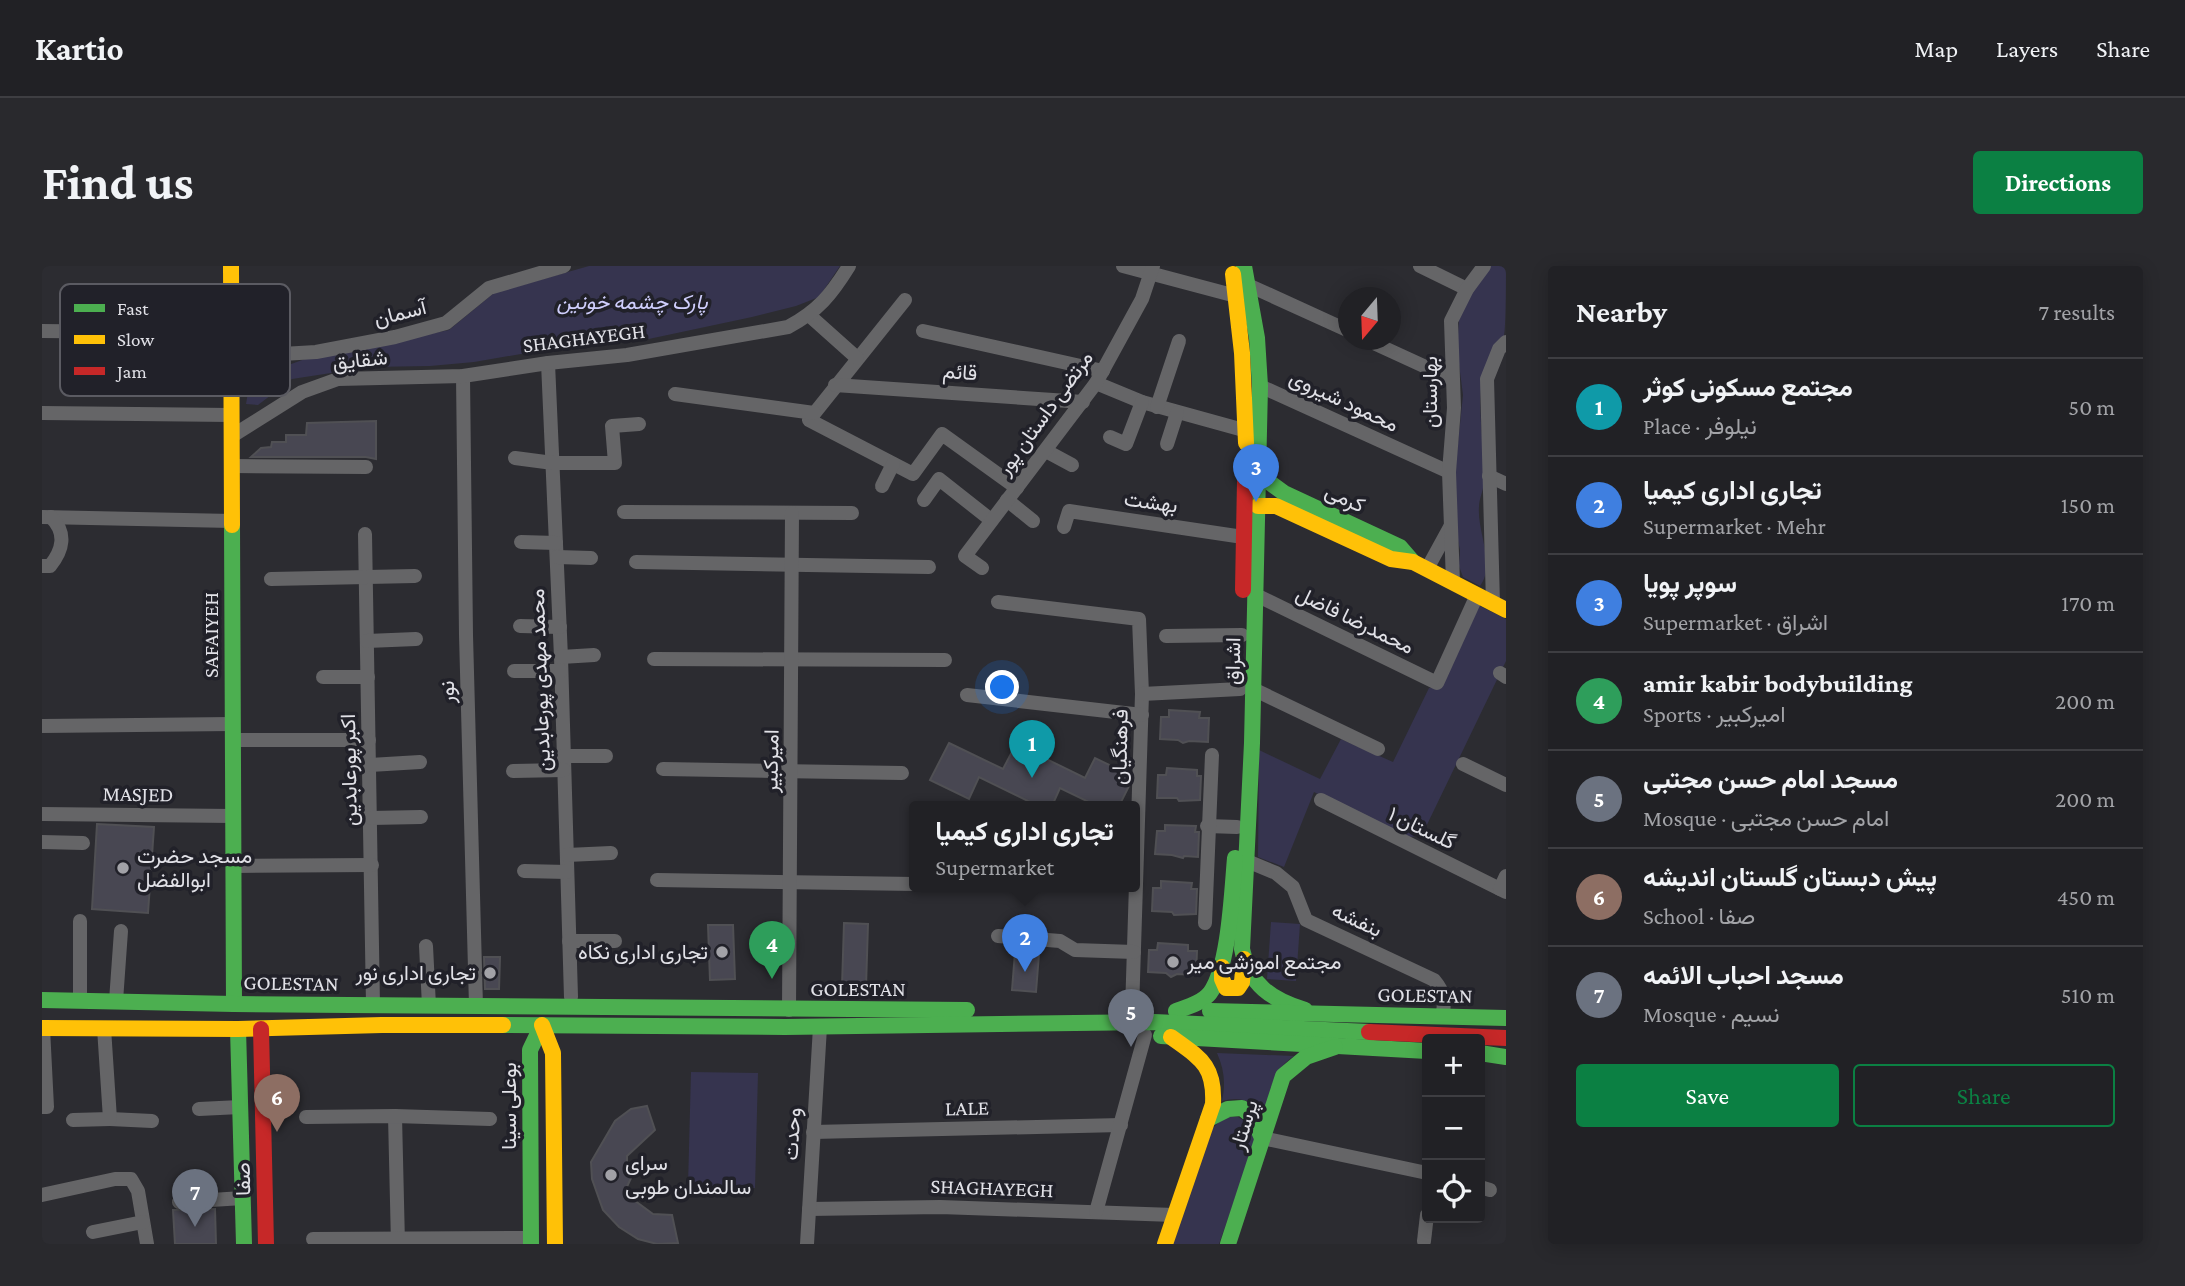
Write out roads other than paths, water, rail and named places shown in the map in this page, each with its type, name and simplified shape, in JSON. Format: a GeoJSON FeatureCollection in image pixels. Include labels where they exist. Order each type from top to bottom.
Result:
{"type":"FeatureCollection","features":[{"type":"Feature","properties":{"kind":"main road","name":"SAFAIYEH"},"geometry":{"type":"LineString","coordinates":[[231,266],[231,284]]}},
{"type":"Feature","properties":{"kind":"main road","name":"اشراق"},"geometry":{"type":"LineString","coordinates":[[1176,1011],[1194,1004],[1210,992],[1221,959],[1235,858],[1256,595],[1260,386],[1257,338],[1242,290],[1231,266]]}},
{"type":"Feature","properties":{"kind":"main road","name":"اشراق"},"geometry":{"type":"LineString","coordinates":[[1244,266],[1242,290],[1247,431],[1242,635],[1247,689],[1247,861],[1242,925],[1244,959],[1252,978],[1269,995],[1284,1005],[1320,1013]]}},
{"type":"Feature","properties":{"kind":"main road","name":"SAFAIYEH"},"geometry":{"type":"LineString","coordinates":[[232,396],[234,1004]]}},
{"type":"Feature","properties":{"kind":"main road","name":"کرمی"},"geometry":{"type":"LineString","coordinates":[[1258,474],[1284,493],[1400,547],[1420,565],[1500,607]]}},
{"type":"Feature","properties":{"kind":"main road","name":"کرمی"},"geometry":{"type":"LineString","coordinates":[[1258,506],[1276,506],[1391,559],[1420,565]]}},
{"type":"Feature","properties":{"kind":"main road"},"geometry":{"type":"LineString","coordinates":[[1221,959],[1222,979],[1226,988],[1238,988],[1242,982],[1244,959]]}},
{"type":"Feature","properties":{"kind":"main road","name":"GOLESTAN"},"geometry":{"type":"LineString","coordinates":[[42,1000],[789,1010],[1176,1011],[1506,1018]]}},
{"type":"Feature","properties":{"kind":"main road"},"geometry":{"type":"LineString","coordinates":[[542,1007],[542,1025],[553,1053],[555,1244]]}},
{"type":"Feature","properties":{"kind":"main road","name":"GOLESTAN"},"geometry":{"type":"LineString","coordinates":[[42,1028],[261,1029],[382,1025],[820,1027],[1154,1022],[1422,1043]]}},
{"type":"Feature","properties":{"kind":"main road"},"geometry":{"type":"LineString","coordinates":[[984,1024],[1335,1047],[1422,1043]]}},
{"type":"Feature","properties":{"kind":"main road","name":"بوعلی سینا"},"geometry":{"type":"LineString","coordinates":[[531,1241],[530,1051],[542,1025]]}},
{"type":"Feature","properties":{"kind":"main road","name":"صفا"},"geometry":{"type":"LineString","coordinates":[[237,1029],[244,1244]]}},
{"type":"Feature","properties":{"kind":"main road","name":"صفا"},"geometry":{"type":"LineString","coordinates":[[261,1029],[265,1244]]}},
{"type":"Feature","properties":{"kind":"main road","name":"پرستار"},"geometry":{"type":"LineString","coordinates":[[1165,1244],[1213,1104],[1216,1083],[1207,1063],[1171,1037]]}},
{"type":"Feature","properties":{"kind":"main road"},"geometry":{"type":"LineString","coordinates":[[1485,1039],[1506,1038]]}},
{"type":"Feature","properties":{"kind":"main road","name":"پرستار"},"geometry":{"type":"LineString","coordinates":[[1228,1244],[1283,1076],[1306,1057],[1335,1047]]}},
{"type":"Feature","properties":{"kind":"main road"},"geometry":{"type":"LineString","coordinates":[[239,1059],[241,1054],[249,1049],[262,1056]]}},
{"type":"Feature","properties":{"kind":"main road"},"geometry":{"type":"LineString","coordinates":[[1485,1054],[1506,1057]]}},
{"type":"Feature","properties":{"kind":"main road"},"geometry":{"type":"LineString","coordinates":[[1208,1119],[1227,1107],[1243,1108],[1256,1117],[1262,1138]]}},
{"type":"Feature","properties":{"kind":"street","name":"آسمان"},"geometry":{"type":"LineString","coordinates":[[290,354],[316,352],[395,337],[446,323],[489,288],[564,266]]}},
{"type":"Feature","properties":{"kind":"street","name":"SHAGHAYEGH"},"geometry":{"type":"LineString","coordinates":[[463,376],[627,355],[788,327],[810,316],[832,293],[849,266]]}},
{"type":"Feature","properties":{"kind":"street"},"geometry":{"type":"LineString","coordinates":[[1123,266],[1152,269],[1242,290],[1338,327]]}},
{"type":"Feature","properties":{"kind":"street"},"geometry":{"type":"LineString","coordinates":[[1420,266],[1467,289]]}},
{"type":"Feature","properties":{"kind":"street","name":"بهارستان"},"geometry":{"type":"LineString","coordinates":[[1453,582],[1449,472],[1454,408],[1451,321],[1467,289],[1484,266]]}},
{"type":"Feature","properties":{"kind":"street","name":"مرتضی داستان پور"},"geometry":{"type":"LineString","coordinates":[[982,568],[965,556],[1083,402],[1142,299],[1152,269]]}},
{"type":"Feature","properties":{"kind":"street"},"geometry":{"type":"LineString","coordinates":[[905,300],[809,420],[913,474],[942,434],[1017,488]]}},
{"type":"Feature","properties":{"kind":"street"},"geometry":{"type":"LineString","coordinates":[[810,316],[857,358]]}},
{"type":"Feature","properties":{"kind":"street"},"geometry":{"type":"LineString","coordinates":[[42,331],[60,331]]}},
{"type":"Feature","properties":{"kind":"street"},"geometry":{"type":"LineString","coordinates":[[923,331],[1099,377],[1142,402],[1247,431]]}},
{"type":"Feature","properties":{"kind":"street"},"geometry":{"type":"LineString","coordinates":[[1157,407],[1180,341]]}},
{"type":"Feature","properties":{"kind":"street"},"geometry":{"type":"LineString","coordinates":[[1500,607],[1489,476],[1487,379],[1499,349],[1506,342]]}},
{"type":"Feature","properties":{"kind":"street"},"geometry":{"type":"LineString","coordinates":[[1389,350],[1452,379]]}},
{"type":"Feature","properties":{"kind":"street","name":"محمد مهدی پورعابدین"},"geometry":{"type":"LineString","coordinates":[[548,363],[560,627],[570,997]]}},
{"type":"Feature","properties":{"kind":"street","name":"شقایق"},"geometry":{"type":"LineString","coordinates":[[232,436],[302,392],[338,379],[463,376]]}},
{"type":"Feature","properties":{"kind":"street","name":"نور"},"geometry":{"type":"LineString","coordinates":[[463,376],[466,635],[476,1006]]}},
{"type":"Feature","properties":{"kind":"street","name":"قائم"},"geometry":{"type":"LineString","coordinates":[[835,385],[1083,402]]}},
{"type":"Feature","properties":{"kind":"street","name":"محمود شیروی"},"geometry":{"type":"LineString","coordinates":[[1260,386],[1449,472]]}},
{"type":"Feature","properties":{"kind":"street"},"geometry":{"type":"LineString","coordinates":[[675,394],[814,413]]}},
{"type":"Feature","properties":{"kind":"street"},"geometry":{"type":"LineString","coordinates":[[1110,437],[1126,444],[1142,402]]}},
{"type":"Feature","properties":{"kind":"street"},"geometry":{"type":"LineString","coordinates":[[1167,444],[1177,412]]}},
{"type":"Feature","properties":{"kind":"street"},"geometry":{"type":"LineString","coordinates":[[42,413],[232,415]]}},
{"type":"Feature","properties":{"kind":"street"},"geometry":{"type":"LineString","coordinates":[[515,458],[553,463],[615,463],[612,426],[639,424]]}},
{"type":"Feature","properties":{"kind":"street"},"geometry":{"type":"LineString","coordinates":[[1046,451],[1072,465]]}},
{"type":"Feature","properties":{"kind":"street"},"geometry":{"type":"LineString","coordinates":[[882,486],[894,464]]}},
{"type":"Feature","properties":{"kind":"street"},"geometry":{"type":"LineString","coordinates":[[232,466],[366,467]]}},
{"type":"Feature","properties":{"kind":"street"},"geometry":{"type":"LineString","coordinates":[[1489,476],[1506,484]]}},
{"type":"Feature","properties":{"kind":"street"},"geometry":{"type":"LineString","coordinates":[[924,500],[939,479],[991,520]]}},
{"type":"Feature","properties":{"kind":"street"},"geometry":{"type":"LineString","coordinates":[[1007,500],[1033,521]]}},
{"type":"Feature","properties":{"kind":"street","name":"بهشت"},"geometry":{"type":"LineString","coordinates":[[1064,527],[1069,511],[1243,537]]}},
{"type":"Feature","properties":{"kind":"street"},"geometry":{"type":"LineString","coordinates":[[624,512],[852,513]]}},
{"type":"Feature","properties":{"kind":"street","name":"امیرکبیر"},"geometry":{"type":"LineString","coordinates":[[789,1010],[792,513]]}},
{"type":"Feature","properties":{"kind":"street"},"geometry":{"type":"LineString","coordinates":[[46,517],[232,521]]}},
{"type":"Feature","properties":{"kind":"street"},"geometry":{"type":"LineString","coordinates":[[42,566],[50,566],[59,555],[62,542],[59,525],[46,517]]}},
{"type":"Feature","properties":{"kind":"street"},"geometry":{"type":"LineString","coordinates":[[1420,565],[1450,526]]}},
{"type":"Feature","properties":{"kind":"street","name":"اکبر پورعابدین"},"geometry":{"type":"LineString","coordinates":[[365,534],[373,1005]]}},
{"type":"Feature","properties":{"kind":"street"},"geometry":{"type":"LineString","coordinates":[[521,542],[591,558]]}},
{"type":"Feature","properties":{"kind":"street"},"geometry":{"type":"LineString","coordinates":[[636,562],[929,567]]}},
{"type":"Feature","properties":{"kind":"street"},"geometry":{"type":"LineString","coordinates":[[271,579],[415,576]]}},
{"type":"Feature","properties":{"kind":"street","name":"محمدرضا فاضل"},"geometry":{"type":"LineString","coordinates":[[1256,595],[1437,683],[1477,595]]}},
{"type":"Feature","properties":{"kind":"street","name":"فرهنگیان"},"geometry":{"type":"LineString","coordinates":[[998,602],[1139,619],[1142,715],[1138,801]]}},
{"type":"Feature","properties":{"kind":"street"},"geometry":{"type":"LineString","coordinates":[[520,626],[560,627]]}},
{"type":"Feature","properties":{"kind":"street"},"geometry":{"type":"LineString","coordinates":[[1166,636],[1242,635]]}},
{"type":"Feature","properties":{"kind":"street"},"geometry":{"type":"LineString","coordinates":[[367,641],[416,639]]}},
{"type":"Feature","properties":{"kind":"street"},"geometry":{"type":"LineString","coordinates":[[514,671],[561,664],[594,655]]}},
{"type":"Feature","properties":{"kind":"street"},"geometry":{"type":"LineString","coordinates":[[654,659],[945,660]]}},
{"type":"Feature","properties":{"kind":"street"},"geometry":{"type":"LineString","coordinates":[[323,677],[368,677]]}},
{"type":"Feature","properties":{"kind":"street"},"geometry":{"type":"LineString","coordinates":[[1142,694],[1247,689],[1378,749]]}},
{"type":"Feature","properties":{"kind":"street"},"geometry":{"type":"LineString","coordinates":[[967,695],[1142,715]]}},
{"type":"Feature","properties":{"kind":"street"},"geometry":{"type":"LineString","coordinates":[[42,726],[232,732],[369,740]]}},
{"type":"Feature","properties":{"kind":"street"},"geometry":{"type":"LineString","coordinates":[[1205,923],[1212,755]]}},
{"type":"Feature","properties":{"kind":"street"},"geometry":{"type":"LineString","coordinates":[[513,771],[606,756]]}},
{"type":"Feature","properties":{"kind":"street"},"geometry":{"type":"LineString","coordinates":[[370,765],[421,762]]}},
{"type":"Feature","properties":{"kind":"street"},"geometry":{"type":"LineString","coordinates":[[1463,764],[1506,785]]}},
{"type":"Feature","properties":{"kind":"street"},"geometry":{"type":"LineString","coordinates":[[663,769],[902,773]]}},
{"type":"Feature","properties":{"kind":"street","name":"گلستان ۱"},"geometry":{"type":"LineString","coordinates":[[1321,800],[1504,885]]}},
{"type":"Feature","properties":{"kind":"street","name":"MASJED"},"geometry":{"type":"LineString","coordinates":[[42,814],[233,816]]}},
{"type":"Feature","properties":{"kind":"street"},"geometry":{"type":"LineString","coordinates":[[371,818],[421,817]]}},
{"type":"Feature","properties":{"kind":"street"},"geometry":{"type":"LineString","coordinates":[[1207,827],[1237,827]]}},
{"type":"Feature","properties":{"kind":"street"},"geometry":{"type":"LineString","coordinates":[[42,842],[83,843]]}},
{"type":"Feature","properties":{"kind":"street"},"geometry":{"type":"LineString","coordinates":[[566,855],[611,853]]}},
{"type":"Feature","properties":{"kind":"street","name":"بنفشه"},"geometry":{"type":"LineString","coordinates":[[1247,861],[1276,873],[1293,887],[1306,920],[1434,980],[1443,991],[1442,1016]]}},
{"type":"Feature","properties":{"kind":"street"},"geometry":{"type":"LineString","coordinates":[[234,866],[372,865]]}},
{"type":"Feature","properties":{"kind":"street"},"geometry":{"type":"LineString","coordinates":[[524,871],[567,872]]}},
{"type":"Feature","properties":{"kind":"street"},"geometry":{"type":"LineString","coordinates":[[657,880],[909,884]]}},
{"type":"Feature","properties":{"kind":"street","name":"فرهنگیان"},"geometry":{"type":"LineString","coordinates":[[1132,1011],[1135,892]]}},
{"type":"Feature","properties":{"kind":"street"},"geometry":{"type":"LineString","coordinates":[[80,921],[80,1001]]}},
{"type":"Feature","properties":{"kind":"street"},"geometry":{"type":"LineString","coordinates":[[116,1002],[121,931]]}},
{"type":"Feature","properties":{"kind":"street"},"geometry":{"type":"LineString","coordinates":[[998,936],[1060,942],[1075,950],[1134,952]]}},
{"type":"Feature","properties":{"kind":"street"},"geometry":{"type":"LineString","coordinates":[[569,941],[615,941]]}},
{"type":"Feature","properties":{"kind":"street"},"geometry":{"type":"LineString","coordinates":[[426,946],[429,1006]]}},
{"type":"Feature","properties":{"kind":"street"},"geometry":{"type":"LineString","coordinates":[[495,1007],[511,997],[570,997],[612,998],[633,1008]]}},
{"type":"Feature","properties":{"kind":"street","name":"وحدت"},"geometry":{"type":"LineString","coordinates":[[807,1244],[820,1027]]}},
{"type":"Feature","properties":{"kind":"street"},"geometry":{"type":"LineString","coordinates":[[42,1028],[47,1107],[42,1107]]}},
{"type":"Feature","properties":{"kind":"street"},"geometry":{"type":"LineString","coordinates":[[104,1028],[110,1119]]}},
{"type":"Feature","properties":{"kind":"street"},"geometry":{"type":"LineString","coordinates":[[1096,1212],[1145,1035]]}},
{"type":"Feature","properties":{"kind":"street"},"geometry":{"type":"LineString","coordinates":[[199,1108],[240,1107]]}},
{"type":"Feature","properties":{"kind":"street"},"geometry":{"type":"LineString","coordinates":[[395,1116],[398,1241]]}},
{"type":"Feature","properties":{"kind":"street"},"geometry":{"type":"LineString","coordinates":[[306,1117],[490,1119]]}},
{"type":"Feature","properties":{"kind":"street"},"geometry":{"type":"LineString","coordinates":[[73,1120],[152,1121]]}},
{"type":"Feature","properties":{"kind":"street","name":"LALE"},"geometry":{"type":"LineString","coordinates":[[813,1132],[1121,1125]]}},
{"type":"Feature","properties":{"kind":"street"},"geometry":{"type":"LineString","coordinates":[[1262,1138],[1422,1172]]}},
{"type":"Feature","properties":{"kind":"street"},"geometry":{"type":"LineString","coordinates":[[42,1195],[115,1179],[131,1179],[138,1191],[147,1244]]}},
{"type":"Feature","properties":{"kind":"street"},"geometry":{"type":"LineString","coordinates":[[178,1202],[243,1198]]}},
{"type":"Feature","properties":{"kind":"street","name":"SHAGHAYEGH"},"geometry":{"type":"LineString","coordinates":[[809,1209],[940,1207],[1174,1215]]}},
{"type":"Feature","properties":{"kind":"street"},"geometry":{"type":"LineString","coordinates":[[93,1232],[143,1222]]}},
{"type":"Feature","properties":{"kind":"street"},"geometry":{"type":"LineString","coordinates":[[1424,1241],[1426,1223]]}},
{"type":"Feature","properties":{"kind":"street"},"geometry":{"type":"LineString","coordinates":[[313,1239],[531,1241]]}},
{"type":"Feature","properties":{"kind":"place","name":"سوپر پویا"},"geometry":{"type":"Point","coordinates":[1256,502]}},
{"type":"Feature","properties":{"kind":"place","name":"مجتمع مسکونی کوثر"},"geometry":{"type":"Point","coordinates":[1032,778]}},
{"type":"Feature","properties":{"kind":"place","name":"مسجد حضرت ابوالفضل"},"geometry":{"type":"Point","coordinates":[123,868]}},
{"type":"Feature","properties":{"kind":"place","name":"تجاری اداری نکاه"},"geometry":{"type":"Point","coordinates":[722,952]}},
{"type":"Feature","properties":{"kind":"place","name":"مجتمع اموزشی میر"},"geometry":{"type":"Point","coordinates":[1173,962]}},
{"type":"Feature","properties":{"kind":"place","name":"تجاری اداری کیمیا"},"geometry":{"type":"Point","coordinates":[1025,972]}},
{"type":"Feature","properties":{"kind":"place","name":"تجاری اداری نور"},"geometry":{"type":"Point","coordinates":[490,973]}},
{"type":"Feature","properties":{"kind":"place","name":"amir kabir bodybuilding"},"geometry":{"type":"Point","coordinates":[772,979]}},
{"type":"Feature","properties":{"kind":"place","name":"مسجد امام حسن مجتبی"},"geometry":{"type":"Point","coordinates":[1131,1047]}},
{"type":"Feature","properties":{"kind":"place","name":"پیش دبستان گلستان اندیشه"},"geometry":{"type":"Point","coordinates":[277,1132]}},
{"type":"Feature","properties":{"kind":"place","name":"سرای سالمندان طوبی"},"geometry":{"type":"Point","coordinates":[611,1175]}},
{"type":"Feature","properties":{"kind":"place","name":"مسجد احباب الائمه"},"geometry":{"type":"Point","coordinates":[195,1227]}},
{"type":"Feature","properties":{"kind":"park label","name":"پارک چشمه خونین"},"geometry":{"type":"Point","coordinates":[632,302]}}]}
